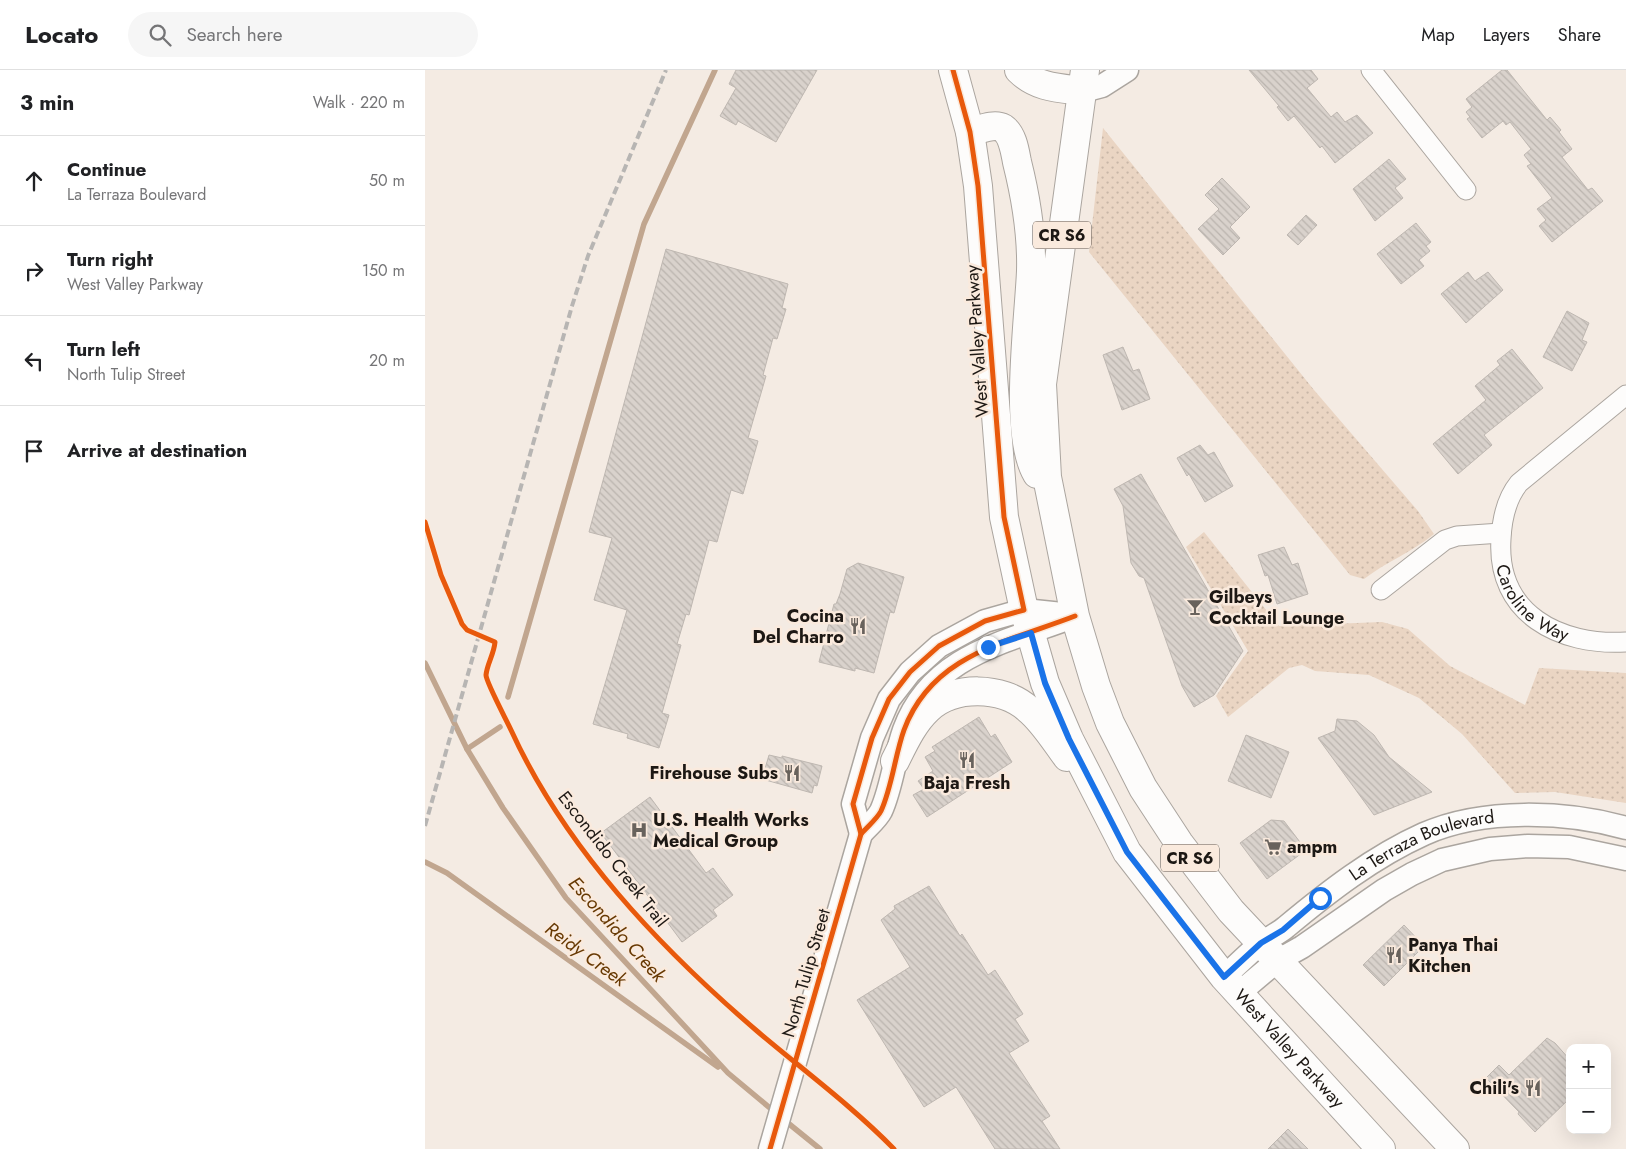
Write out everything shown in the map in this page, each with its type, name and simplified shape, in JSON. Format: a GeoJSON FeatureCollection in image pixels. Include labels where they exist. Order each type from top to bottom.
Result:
{"type":"FeatureCollection","features":[{"type":"Feature","properties":{"kind":"main road","name":"West Valley Parkway"},"geometry":{"type":"LineString","coordinates":[[953,70],[970,132],[983,237],[1004,517],[1027,621],[1045,683],[1094,791],[1127,852],[1231,985],[1381,1149]]}},
{"type":"Feature","properties":{"kind":"main road"},"geometry":{"type":"LineString","coordinates":[[1019,70],[1029,80],[1039,84],[1084,81]]}},
{"type":"Feature","properties":{"kind":"main road","name":"CR S6"},"geometry":{"type":"LineString","coordinates":[[1084,81],[1042,374],[1047,477],[1075,616],[1110,723],[1143,788],[1179,843],[1231,911],[1455,1149]]}},
{"type":"Feature","properties":{"kind":"main road"},"geometry":{"type":"LineString","coordinates":[[970,132],[992,126],[1001,127],[1007,132],[1021,177],[1030,228],[1031,262],[1025,434],[1031,464],[1037,474],[1047,477]]}},
{"type":"Feature","properties":{"kind":"main road"},"geometry":{"type":"LineString","coordinates":[[895,761],[918,720],[936,702],[958,694],[991,693],[1007,696],[1030,710],[1094,791]]}},
{"type":"Feature","properties":{"kind":"street"},"geometry":{"type":"LineString","coordinates":[[1084,81],[1102,86],[1127,70]]}},
{"type":"Feature","properties":{"kind":"street"},"geometry":{"type":"LineString","coordinates":[[1371,70],[1466,190]]}},
{"type":"Feature","properties":{"kind":"street","name":"Caroline Way"},"geometry":{"type":"LineString","coordinates":[[1626,396],[1519,483],[1511,492],[1501,532],[1500,554],[1506,578],[1516,599],[1529,616],[1553,631],[1582,640],[1626,642]]}},
{"type":"Feature","properties":{"kind":"street"},"geometry":{"type":"LineString","coordinates":[[1381,590],[1445,540],[1457,536],[1501,532]]}},
{"type":"Feature","properties":{"kind":"street","name":"North Tulip Street"},"geometry":{"type":"LineString","coordinates":[[861,834],[853,804],[872,738],[889,700],[910,672],[939,646],[985,621],[1027,621],[1075,616]]}},
{"type":"Feature","properties":{"kind":"street","name":"North Tulip Street"},"geometry":{"type":"LineString","coordinates":[[770,1149],[861,834],[881,812],[905,729],[913,711],[924,695],[947,670],[1027,621]]}},
{"type":"Feature","properties":{"kind":"street","name":"La Terraza Boulevard"},"geometry":{"type":"LineString","coordinates":[[1231,985],[1269,952],[1283,930],[1320,898],[1356,874],[1425,834],[1475,821],[1519,815],[1577,818],[1626,828]]}},
{"type":"Feature","properties":{"kind":"street","name":"La Terraza Boulevard"},"geometry":{"type":"LineString","coordinates":[[1269,952],[1302,947],[1384,890],[1442,860],[1490,849],[1528,846],[1569,847],[1626,859]]}},
{"type":"Feature","properties":{"kind":"shaded area"},"geometry":{"type":"Polygon","coordinates":[[[1103,128],[1314,390],[1418,511],[1434,534],[1364,579],[1350,575],[1089,252],[1103,128]]]}},
{"type":"Feature","properties":{"kind":"shaded area"},"geometry":{"type":"Polygon","coordinates":[[[1204,532],[1279,626],[1382,622],[1408,629],[1450,666],[1525,705],[1539,668],[1626,673],[1626,803],[1555,792],[1515,793],[1462,734],[1419,698],[1369,675],[1315,671],[1302,665],[1289,668],[1228,717],[1216,696],[1248,651],[1186,547],[1204,532]]]}},
{"type":"Feature","properties":{"kind":"building"},"geometry":{"type":"Polygon","coordinates":[[[736,70],[817,70],[776,142],[738,121],[736,125],[720,116],[736,88],[729,84],[736,70]]]}},
{"type":"Feature","properties":{"kind":"building"},"geometry":{"type":"Polygon","coordinates":[[[1249,70],[1311,70],[1318,79],[1307,88],[1331,117],[1337,112],[1345,122],[1357,115],[1373,133],[1335,163],[1294,116],[1288,121],[1277,107],[1279,106],[1249,70]]]}},
{"type":"Feature","properties":{"kind":"building"},"geometry":{"type":"Polygon","coordinates":[[[1502,70],[1507,70],[1547,120],[1550,117],[1561,130],[1559,132],[1572,149],[1562,157],[1588,190],[1592,188],[1603,201],[1552,242],[1539,226],[1546,220],[1537,209],[1552,198],[1527,166],[1531,164],[1524,155],[1531,149],[1510,122],[1506,125],[1503,121],[1482,138],[1467,119],[1470,117],[1466,112],[1472,107],[1466,99],[1502,70]]]}},
{"type":"Feature","properties":{"kind":"building"},"geometry":{"type":"Polygon","coordinates":[[[1389,159],[1406,179],[1395,188],[1403,198],[1375,221],[1353,189],[1389,159]]]}},
{"type":"Feature","properties":{"kind":"building"},"geometry":{"type":"Polygon","coordinates":[[[1222,178],[1250,207],[1230,227],[1240,238],[1223,255],[1198,229],[1219,209],[1205,195],[1222,178]]]}},
{"type":"Feature","properties":{"kind":"building"},"geometry":{"type":"Polygon","coordinates":[[[1306,215],[1317,225],[1298,245],[1287,235],[1306,215]]]}},
{"type":"Feature","properties":{"kind":"building"},"geometry":{"type":"Polygon","coordinates":[[[1416,223],[1431,242],[1426,246],[1430,251],[1419,260],[1424,266],[1401,284],[1377,254],[1416,223]]]}},
{"type":"Feature","properties":{"kind":"building"},"geometry":{"type":"Polygon","coordinates":[[[666,249],[788,284],[782,308],[786,309],[777,339],[773,338],[763,375],[766,376],[748,438],[758,441],[743,494],[731,490],[717,542],[709,540],[689,615],[686,614],[677,644],[681,645],[662,713],[669,715],[659,748],[627,738],[628,734],[593,724],[627,610],[594,600],[612,538],[589,532],[666,249]]]}},
{"type":"Feature","properties":{"kind":"building"},"geometry":{"type":"Polygon","coordinates":[[[1468,272],[1475,281],[1488,272],[1503,290],[1466,323],[1441,294],[1468,272]]]}},
{"type":"Feature","properties":{"kind":"building"},"geometry":{"type":"Polygon","coordinates":[[[1567,311],[1589,323],[1582,340],[1587,342],[1572,371],[1543,357],[1567,311]]]}},
{"type":"Feature","properties":{"kind":"building"},"geometry":{"type":"Polygon","coordinates":[[[1123,347],[1133,371],[1139,369],[1150,399],[1122,410],[1103,355],[1123,347]]]}},
{"type":"Feature","properties":{"kind":"building"},"geometry":{"type":"Polygon","coordinates":[[[1512,349],[1543,388],[1484,435],[1492,445],[1458,474],[1433,444],[1486,400],[1475,386],[1500,365],[1497,361],[1512,349]]]}},
{"type":"Feature","properties":{"kind":"building"},"geometry":{"type":"Polygon","coordinates":[[[1200,445],[1208,455],[1214,452],[1233,486],[1205,502],[1189,474],[1187,476],[1177,458],[1200,445]]]}},
{"type":"Feature","properties":{"kind":"building"},"geometry":{"type":"Polygon","coordinates":[[[1141,474],[1243,651],[1214,695],[1194,707],[1182,686],[1144,578],[1139,576],[1131,563],[1123,506],[1114,489],[1141,474]]]}},
{"type":"Feature","properties":{"kind":"building"},"geometry":{"type":"Polygon","coordinates":[[[1284,547],[1292,565],[1298,563],[1308,594],[1277,604],[1268,575],[1265,576],[1258,555],[1284,547]]]}},
{"type":"Feature","properties":{"kind":"building","name":"Cocina Del Charro"},"geometry":{"type":"Polygon","coordinates":[[[858,563],[904,577],[894,613],[890,612],[874,673],[855,668],[855,671],[819,662],[834,604],[836,604],[840,594],[847,569],[858,563]]]}},
{"type":"Feature","properties":{"kind":"building"},"geometry":{"type":"Polygon","coordinates":[[[979,717],[991,737],[995,734],[1012,762],[927,817],[913,795],[924,789],[918,781],[933,771],[925,757],[935,751],[932,747],[979,717]]]}},
{"type":"Feature","properties":{"kind":"building"},"geometry":{"type":"Polygon","coordinates":[[[1337,719],[1357,721],[1374,735],[1389,757],[1432,792],[1374,815],[1318,738],[1335,731],[1337,719]]]}},
{"type":"Feature","properties":{"kind":"building"},"geometry":{"type":"Polygon","coordinates":[[[1246,735],[1289,752],[1271,798],[1228,781],[1246,735]]]}},
{"type":"Feature","properties":{"kind":"building","name":"Firehouse Subs"},"geometry":{"type":"Polygon","coordinates":[[[769,755],[782,758],[782,756],[822,766],[817,786],[814,785],[812,793],[762,779],[769,755]]]}},
{"type":"Feature","properties":{"kind":"building"},"geometry":{"type":"Polygon","coordinates":[[[650,797],[706,873],[713,868],[733,895],[713,910],[717,916],[682,942],[601,833],[650,797]]]}},
{"type":"Feature","properties":{"kind":"building","name":"ampm"},"geometry":{"type":"Polygon","coordinates":[[[1271,820],[1284,821],[1306,850],[1267,879],[1240,843],[1271,820]]]}},
{"type":"Feature","properties":{"kind":"building"},"geometry":{"type":"Polygon","coordinates":[[[929,886],[960,936],[962,934],[988,975],[995,970],[1023,1014],[1015,1019],[1029,1041],[1009,1053],[1050,1116],[1042,1121],[1060,1149],[995,1149],[956,1087],[924,1107],[857,1000],[910,967],[881,920],[895,909],[894,906],[929,886]]]}},
{"type":"Feature","properties":{"kind":"building","name":"Panya Thai Kitchen"},"geometry":{"type":"Polygon","coordinates":[[[1404,925],[1424,946],[1384,986],[1363,965],[1404,925]]]}},
{"type":"Feature","properties":{"kind":"building","name":"Chili's"},"geometry":{"type":"Polygon","coordinates":[[[1547,1038],[1555,1043],[1566,1055],[1566,1102],[1535,1132],[1518,1114],[1519,1112],[1486,1078],[1499,1065],[1509,1075],[1547,1038]]]}},
{"type":"Feature","properties":{"kind":"building"},"geometry":{"type":"Polygon","coordinates":[[[1288,1129],[1308,1149],[1268,1149],[1288,1129]]]}},
{"type":"Feature","properties":{"kind":"waterway"},"geometry":{"type":"LineString","coordinates":[[508,697],[644,224],[715,70]]}},
{"type":"Feature","properties":{"kind":"waterway","name":"Escondido Creek"},"geometry":{"type":"LineString","coordinates":[[425,663],[467,749],[503,808],[566,898],[728,1073],[776,1113]]}},
{"type":"Feature","properties":{"kind":"waterway"},"geometry":{"type":"LineString","coordinates":[[467,749],[500,727]]}},
{"type":"Feature","properties":{"kind":"waterway","name":"Reidy Creek"},"geometry":{"type":"LineString","coordinates":[[425,862],[447,873],[718,1067]]}},
{"type":"Feature","properties":{"kind":"waterway","name":"Escondido Creek"},"geometry":{"type":"LineString","coordinates":[[783,1119],[820,1149]]}},
{"type":"Feature","properties":{"kind":"railway"},"geometry":{"type":"LineString","coordinates":[[425,826],[572,306],[588,256],[666,70]]}},
{"type":"Feature","properties":{"kind":"cycle path"},"geometry":{"type":"LineString","coordinates":[[861,834],[853,804],[872,738],[889,699],[910,672],[939,646],[985,621],[1024,610],[1004,517],[978,186],[970,132],[953,70]]}},
{"type":"Feature","properties":{"kind":"cycle path","name":"Escondido Creek Trail"},"geometry":{"type":"LineString","coordinates":[[425,522],[441,575],[462,624],[467,630],[495,642],[486,675],[497,702],[533,773],[558,815],[587,855],[617,893],[685,965],[757,1031],[844,1103],[894,1149]]}},
{"type":"Feature","properties":{"kind":"cycle path"},"geometry":{"type":"LineString","coordinates":[[770,1149],[861,834],[881,811],[888,792],[904,730],[917,704],[933,684],[953,667],[975,654],[999,643],[1075,616]]}},
{"type":"Feature","properties":{"kind":"place","name":"Gilbeys Cocktail Lounge"},"geometry":{"type":"Point","coordinates":[1195,607]}},
{"type":"Feature","properties":{"kind":"place","name":"Cocina Del Charro"},"geometry":{"type":"Point","coordinates":[858,626]}},
{"type":"Feature","properties":{"kind":"place","name":"Baja Fresh"},"geometry":{"type":"Point","coordinates":[967,760]}},
{"type":"Feature","properties":{"kind":"place","name":"Firehouse Subs"},"geometry":{"type":"Point","coordinates":[792,773]}},
{"type":"Feature","properties":{"kind":"place","name":"U.S. Health Works Medical Group"},"geometry":{"type":"Point","coordinates":[639,830]}},
{"type":"Feature","properties":{"kind":"place","name":"ampm"},"geometry":{"type":"Point","coordinates":[1273,847]}},
{"type":"Feature","properties":{"kind":"place","name":"Panya Thai Kitchen"},"geometry":{"type":"Point","coordinates":[1394,955]}},
{"type":"Feature","properties":{"kind":"place","name":"Chili's"},"geometry":{"type":"Point","coordinates":[1533,1088]}},
{"type":"Feature","properties":{"kind":"route"},"geometry":{"type":"LineString","coordinates":[[988,647],[1031,633],[1045,683],[1069,739],[1094,791],[1127,852],[1224,977],[1261,943],[1283,930],[1320,898]]}}]}
